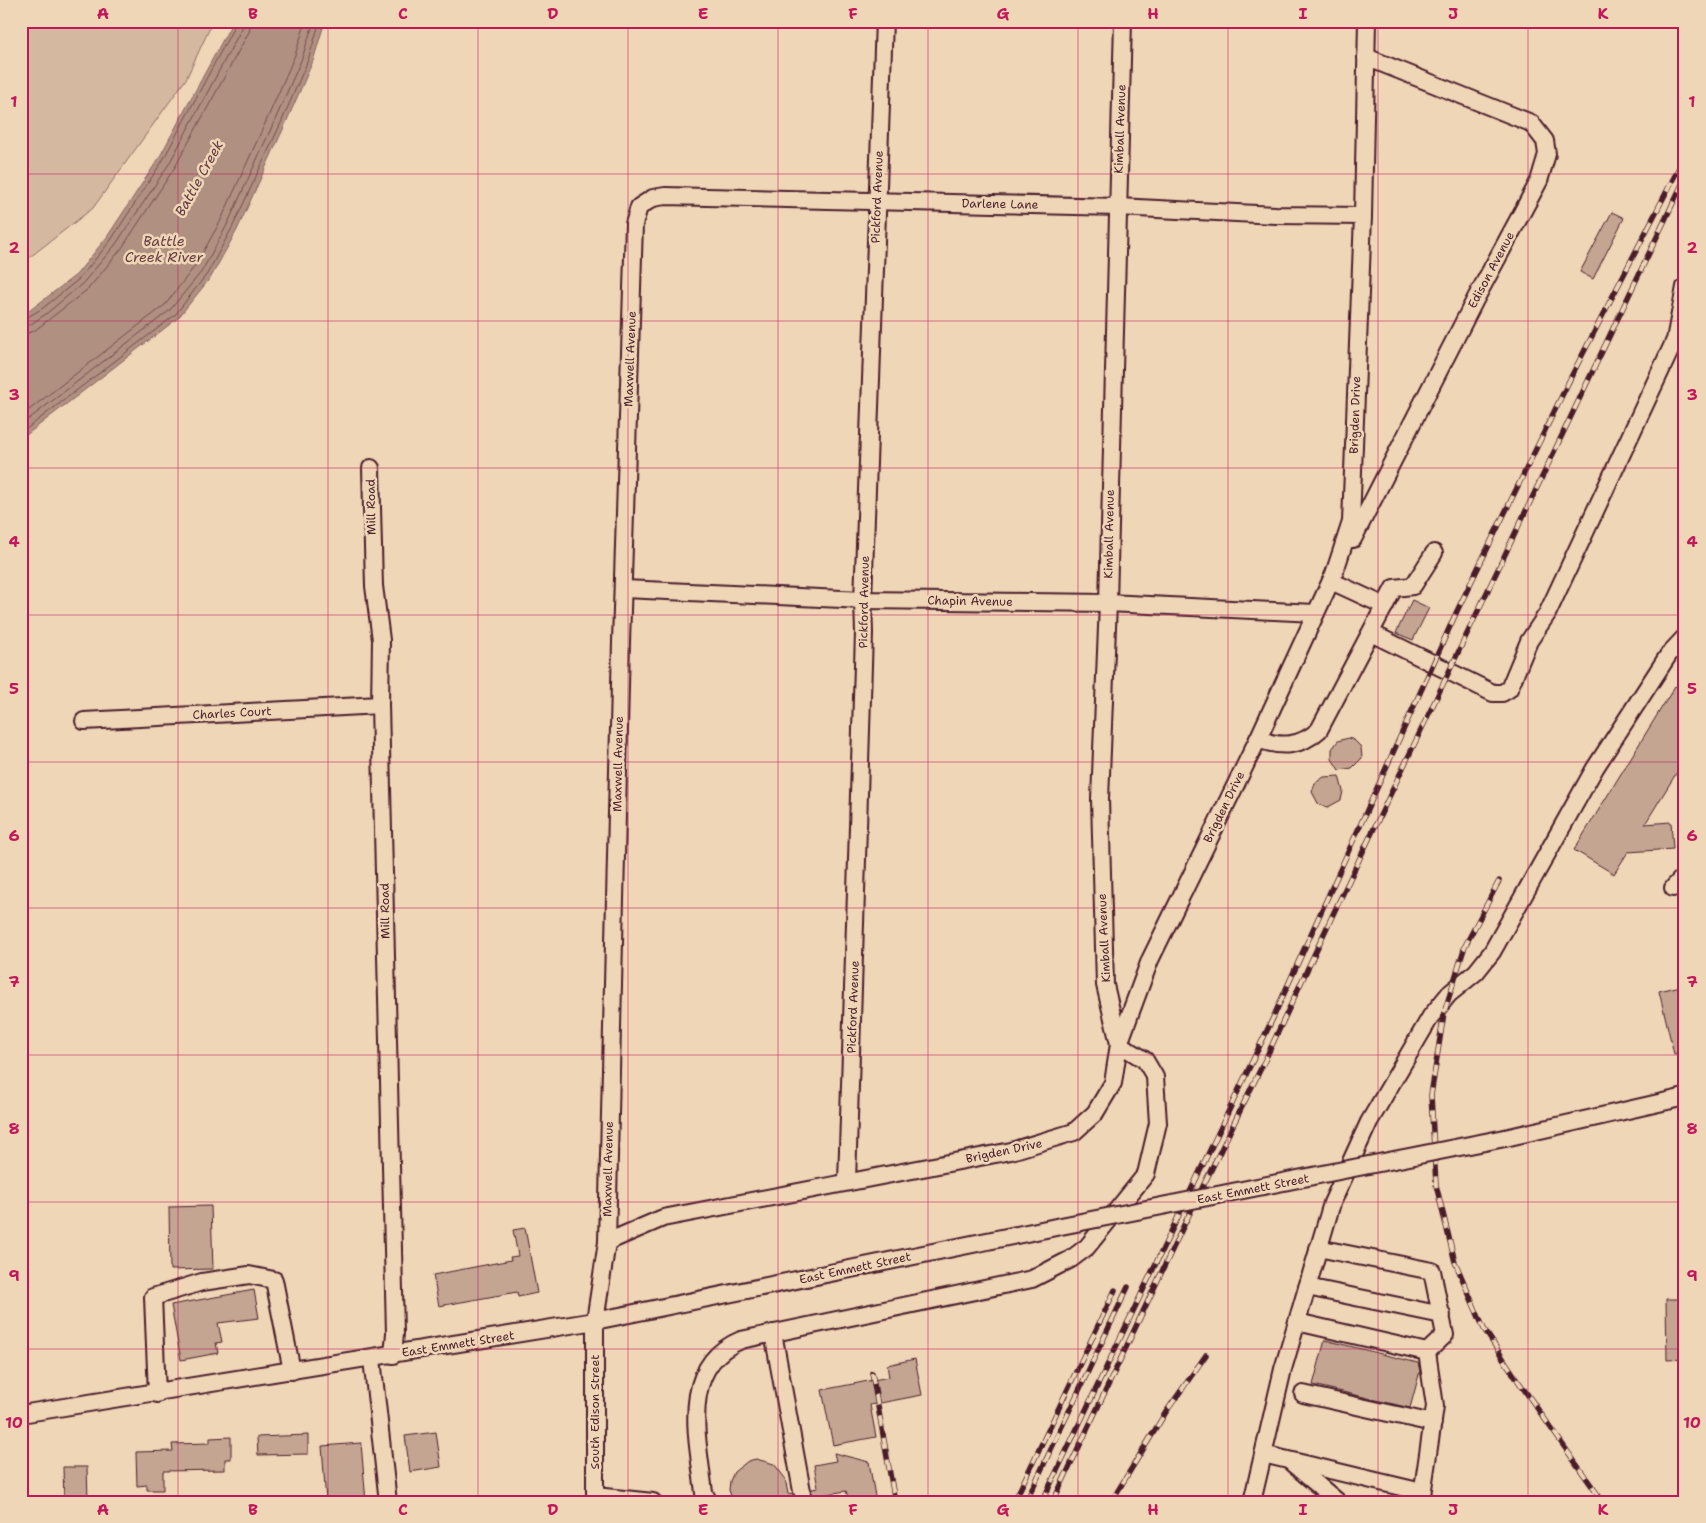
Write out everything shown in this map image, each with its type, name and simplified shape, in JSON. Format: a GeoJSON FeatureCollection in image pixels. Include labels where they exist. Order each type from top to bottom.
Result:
{"type":"FeatureCollection","features":[{"type":"Feature","properties":{"kind":"street","name":"Pickford Avenue"},"geometry":{"type":"LineString","coordinates":[[847,1182],[864,642],[863,600],[884,21]]}},
{"type":"Feature","properties":{"kind":"street","name":"Kimball Avenue"},"geometry":{"type":"LineString","coordinates":[[1119,1044],[1105,986],[1100,799],[1108,603],[1123,21]]}},
{"type":"Feature","properties":{"kind":"street","name":"Brigden Drive"},"geometry":{"type":"LineString","coordinates":[[607,1242],[663,1218],[1011,1151],[1074,1132],[1095,1113],[1113,1083],[1119,1044],[1150,960],[1258,739],[1315,613],[1333,578],[1351,522],[1363,216],[1367,21]]}},
{"type":"Feature","properties":{"kind":"street","name":"Edison Avenue"},"geometry":{"type":"LineString","coordinates":[[1333,578],[1476,298],[1539,181],[1547,154],[1545,141],[1530,123],[1366,57]]}},
{"type":"Feature","properties":{"kind":"street","name":"Darlene Lane"},"geometry":{"type":"LineString","coordinates":[[639,206],[653,198],[665,196],[1118,207],[1276,215],[1363,216]]}},
{"type":"Feature","properties":{"kind":"street","name":"Maxwell Avenue"},"geometry":{"type":"LineString","coordinates":[[595,1321],[607,1242],[634,224],[639,206]]}},
{"type":"Feature","properties":{"kind":"street"},"geometry":{"type":"LineString","coordinates":[[1371,632],[1493,693],[1502,693],[1509,689],[1529,641],[1547,614],[1680,334],[1685,287]]}},
{"type":"Feature","properties":{"kind":"street","name":"Mill Road"},"geometry":{"type":"LineString","coordinates":[[371,468],[374,586],[382,640],[380,704],[395,1333],[393,1355]]}},
{"type":"Feature","properties":{"kind":"street"},"geometry":{"type":"LineString","coordinates":[[1258,739],[1279,745],[1294,744],[1308,740],[1319,730],[1394,588],[1413,586],[1434,553]]}},
{"type":"Feature","properties":{"kind":"street"},"geometry":{"type":"LineString","coordinates":[[1333,578],[1385,606]]}},
{"type":"Feature","properties":{"kind":"street","name":"Chapin Avenue"},"geometry":{"type":"LineString","coordinates":[[624,589],[863,600],[1108,603],[1315,613]]}},
{"type":"Feature","properties":{"kind":"street"},"geometry":{"type":"LineString","coordinates":[[1252,1502],[1283,1369],[1318,1248],[1332,1203],[1369,1122],[1430,1016],[1444,1000],[1476,972],[1492,952],[1595,768],[1670,654],[1685,637]]}},
{"type":"Feature","properties":{"kind":"street","name":"Charles Court"},"geometry":{"type":"LineString","coordinates":[[84,721],[380,704]]}},
{"type":"Feature","properties":{"kind":"street"},"geometry":{"type":"LineString","coordinates":[[1673,888],[1685,876]]}},
{"type":"Feature","properties":{"kind":"street"},"geometry":{"type":"LineString","coordinates":[[709,1502],[704,1493],[696,1407],[704,1371],[715,1355],[728,1345],[773,1333],[1032,1279],[1071,1259],[1087,1247],[1146,1174],[1158,1123],[1157,1093],[1152,1068],[1136,1053],[1119,1044]]}},
{"type":"Feature","properties":{"kind":"street","name":"East Emmett Street"},"geometry":{"type":"LineString","coordinates":[[21,1414],[157,1394],[595,1321],[1505,1138],[1685,1097]]}},
{"type":"Feature","properties":{"kind":"street"},"geometry":{"type":"LineString","coordinates":[[1318,1248],[1432,1271],[1445,1335],[1427,1352]]}},
{"type":"Feature","properties":{"kind":"street"},"geometry":{"type":"LineString","coordinates":[[157,1394],[153,1297],[202,1282],[249,1275],[274,1280],[292,1371]]}},
{"type":"Feature","properties":{"kind":"street"},"geometry":{"type":"LineString","coordinates":[[1307,1287],[1442,1315]]}},
{"type":"Feature","properties":{"kind":"street","name":"South Edison Street"},"geometry":{"type":"LineString","coordinates":[[595,1321],[595,1499]]}},
{"type":"Feature","properties":{"kind":"street"},"geometry":{"type":"LineString","coordinates":[[1297,1322],[1427,1352]]}},
{"type":"Feature","properties":{"kind":"street"},"geometry":{"type":"LineString","coordinates":[[773,1333],[802,1491]]}},
{"type":"Feature","properties":{"kind":"street"},"geometry":{"type":"LineString","coordinates":[[1263,1454],[1422,1497],[1435,1406],[1427,1352]]}},
{"type":"Feature","properties":{"kind":"street"},"geometry":{"type":"LineString","coordinates":[[372,1359],[388,1502]]}},
{"type":"Feature","properties":{"kind":"street"},"geometry":{"type":"LineString","coordinates":[[1303,1394],[1433,1423]]}},
{"type":"Feature","properties":{"kind":"street"},"geometry":{"type":"LineString","coordinates":[[1289,1460],[1338,1502]]}},
{"type":"Feature","properties":{"kind":"street"},"geometry":{"type":"LineString","coordinates":[[595,1499],[653,1502]]}},
{"type":"Feature","properties":{"kind":"shaded area"},"geometry":{"type":"Polygon","coordinates":[[[21,21],[213,21],[186,79],[93,208],[21,264],[21,21]]]}},
{"type":"Feature","properties":{"kind":"water","name":"Battle Creek River"},"geometry":{"type":"Polygon","coordinates":[[[233,21],[325,21],[313,61],[237,230],[211,277],[178,318],[21,439],[21,317],[76,275],[107,237],[159,158],[233,21]]]}},
{"type":"Feature","properties":{"kind":"building"},"geometry":{"type":"Polygon","coordinates":[[[1612,212],[1624,218],[1593,279],[1580,272],[1612,212]]]}},
{"type":"Feature","properties":{"kind":"building"},"geometry":{"type":"Polygon","coordinates":[[[1412,600],[1429,608],[1413,640],[1396,633],[1412,600]]]}},
{"type":"Feature","properties":{"kind":"building"},"geometry":{"type":"Polygon","coordinates":[[[1675,686],[1685,691],[1685,759],[1645,824],[1671,822],[1673,849],[1628,852],[1614,874],[1574,850],[1675,686]]]}},
{"type":"Feature","properties":{"kind":"building"},"geometry":{"type":"Polygon","coordinates":[[[1348,738],[1354,740],[1361,747],[1362,758],[1352,768],[1339,770],[1332,759],[1332,749],[1338,741],[1348,738]]]}},
{"type":"Feature","properties":{"kind":"building"},"geometry":{"type":"Polygon","coordinates":[[[1339,776],[1343,791],[1341,800],[1328,807],[1319,805],[1312,792],[1315,783],[1324,777],[1339,776]]]}},
{"type":"Feature","properties":{"kind":"building"},"geometry":{"type":"Polygon","coordinates":[[[1685,985],[1685,1051],[1674,1054],[1659,991],[1685,985]]]}},
{"type":"Feature","properties":{"kind":"building"},"geometry":{"type":"Polygon","coordinates":[[[211,1206],[213,1269],[170,1270],[169,1207],[211,1206]]]}},
{"type":"Feature","properties":{"kind":"building"},"geometry":{"type":"Polygon","coordinates":[[[525,1228],[537,1293],[518,1297],[517,1292],[439,1306],[433,1275],[511,1260],[510,1257],[518,1256],[513,1230],[525,1228]]]}},
{"type":"Feature","properties":{"kind":"building"},"geometry":{"type":"Polygon","coordinates":[[[254,1290],[259,1318],[218,1323],[222,1342],[216,1343],[218,1353],[181,1360],[171,1305],[254,1290]]]}},
{"type":"Feature","properties":{"kind":"building"},"geometry":{"type":"Polygon","coordinates":[[[1666,1299],[1685,1299],[1685,1359],[1667,1360],[1666,1299]]]}},
{"type":"Feature","properties":{"kind":"building"},"geometry":{"type":"Polygon","coordinates":[[[1325,1340],[1418,1363],[1420,1371],[1410,1408],[1313,1385],[1325,1340]]]}},
{"type":"Feature","properties":{"kind":"building"},"geometry":{"type":"Polygon","coordinates":[[[915,1359],[922,1395],[870,1405],[876,1437],[833,1445],[822,1390],[889,1377],[887,1365],[915,1359]]]}},
{"type":"Feature","properties":{"kind":"building"},"geometry":{"type":"Polygon","coordinates":[[[436,1432],[441,1467],[410,1472],[405,1436],[436,1432]]]}},
{"type":"Feature","properties":{"kind":"building"},"geometry":{"type":"Polygon","coordinates":[[[308,1435],[308,1454],[258,1455],[257,1437],[308,1435]]]}},
{"type":"Feature","properties":{"kind":"building"},"geometry":{"type":"Polygon","coordinates":[[[231,1437],[231,1459],[225,1459],[225,1470],[163,1471],[163,1490],[147,1490],[147,1485],[137,1486],[136,1452],[173,1451],[172,1444],[210,1443],[210,1438],[231,1437]]]}},
{"type":"Feature","properties":{"kind":"building"},"geometry":{"type":"Polygon","coordinates":[[[361,1443],[366,1502],[326,1502],[322,1446],[361,1443]]]}},
{"type":"Feature","properties":{"kind":"building"},"geometry":{"type":"Polygon","coordinates":[[[834,1453],[869,1462],[876,1502],[850,1502],[846,1491],[821,1495],[822,1502],[733,1502],[729,1490],[730,1481],[734,1472],[748,1461],[756,1459],[774,1464],[785,1478],[788,1494],[792,1493],[795,1498],[803,1501],[809,1498],[812,1489],[818,1488],[814,1465],[836,1461],[834,1453]]]}},
{"type":"Feature","properties":{"kind":"building"},"geometry":{"type":"Polygon","coordinates":[[[63,1467],[87,1467],[88,1500],[64,1501],[63,1467]]]}},
{"type":"Feature","properties":{"kind":"railway"},"geometry":{"type":"LineString","coordinates":[[1042,1502],[1273,1018],[1457,611],[1572,375],[1685,156]]}},
{"type":"Feature","properties":{"kind":"railway"},"geometry":{"type":"LineString","coordinates":[[1053,1502],[1685,178]]}},
{"type":"Feature","properties":{"kind":"railway"},"geometry":{"type":"LineString","coordinates":[[1499,881],[1465,946],[1444,1013],[1431,1095],[1436,1185],[1455,1262],[1484,1329],[1603,1502]]}},
{"type":"Feature","properties":{"kind":"railway"},"geometry":{"type":"LineString","coordinates":[[1026,1502],[1128,1287]]}},
{"type":"Feature","properties":{"kind":"railway"},"geometry":{"type":"LineString","coordinates":[[1014,1502],[1115,1290]]}},
{"type":"Feature","properties":{"kind":"railway"},"geometry":{"type":"LineString","coordinates":[[1111,1502],[1166,1412],[1206,1355]]}},
{"type":"Feature","properties":{"kind":"railway"},"geometry":{"type":"LineString","coordinates":[[872,1373],[895,1502]]}},
{"type":"Feature","properties":{"kind":"water label","name":"Battle Creek"},"geometry":{"type":"Point","coordinates":[199,178]}}]}
